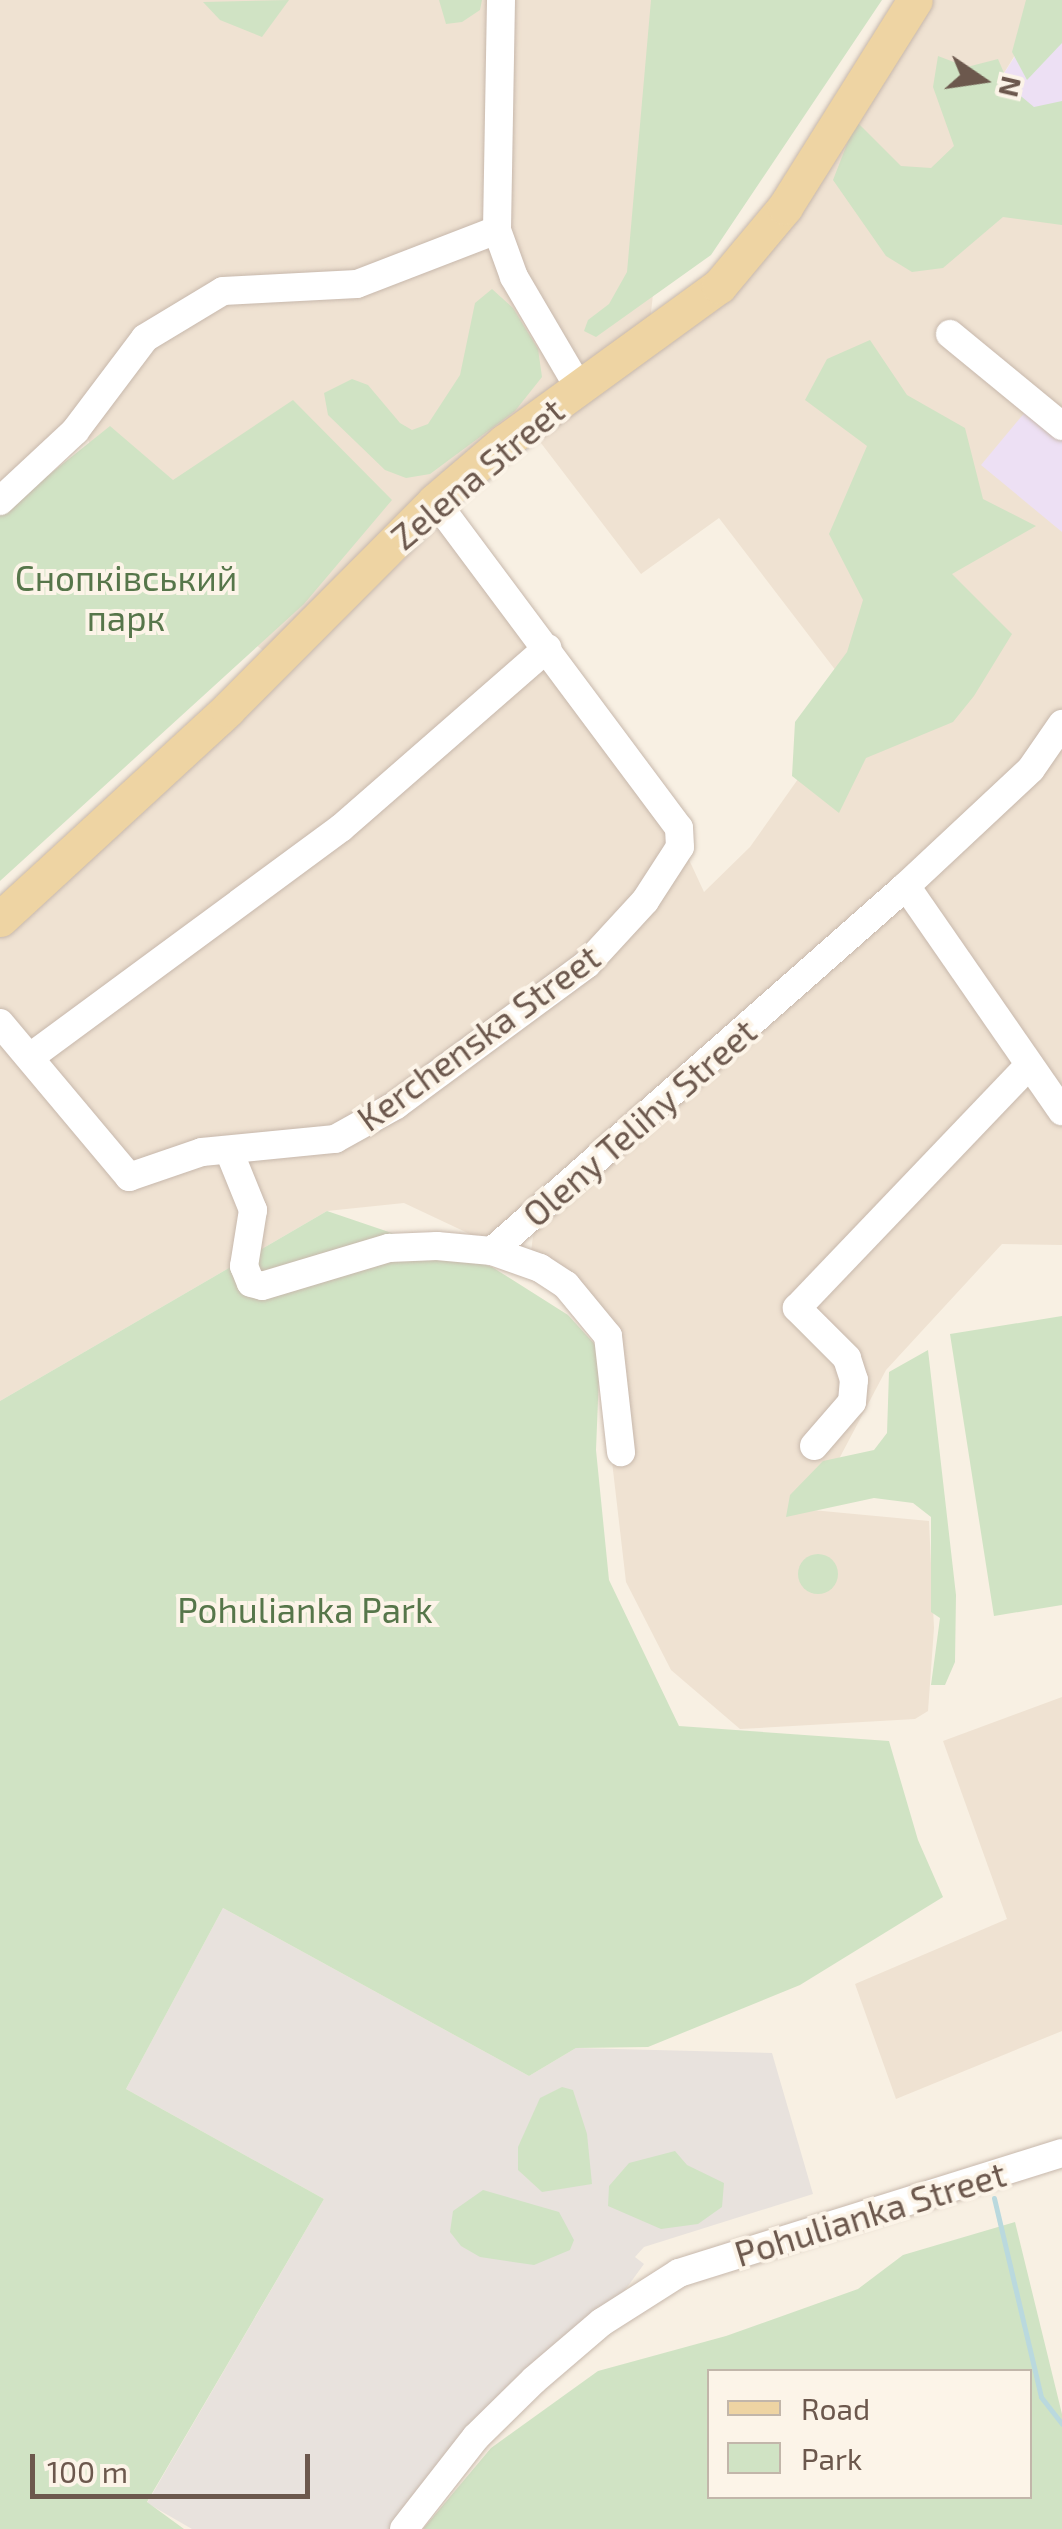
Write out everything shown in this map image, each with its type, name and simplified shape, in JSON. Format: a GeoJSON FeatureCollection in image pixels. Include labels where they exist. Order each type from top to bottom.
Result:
{"type":"FeatureCollection","features":[{"type":"Feature","properties":{"kind":"main road","name":"Zelena Street"},"geometry":{"type":"LineString","coordinates":[[0,918],[228,709],[435,501],[579,388],[705,299],[752,252],[914,0]]}},
{"type":"Feature","properties":{"kind":"street"},"geometry":{"type":"LineString","coordinates":[[502,0],[497,230],[514,276],[579,388]]}},
{"type":"Feature","properties":{"kind":"street"},"geometry":{"type":"LineString","coordinates":[[0,501],[75,431],[145,338],[224,291],[357,284],[497,230]]}},
{"type":"Feature","properties":{"kind":"street"},"geometry":{"type":"LineString","coordinates":[[950,334],[1062,426]]}},
{"type":"Feature","properties":{"kind":"street","name":"Kerchenska Street"},"geometry":{"type":"LineString","coordinates":[[0,1023],[33,1055],[130,1177],[170,1158],[334,1139],[396,1105],[587,964],[645,902],[680,848],[679,828],[435,501]]}},
{"type":"Feature","properties":{"kind":"street"},"geometry":{"type":"LineString","coordinates":[[33,1055],[340,828],[547,648]]}},
{"type":"Feature","properties":{"kind":"street","name":"Oleny Telihy Street"},"geometry":{"type":"LineString","coordinates":[[229,1151],[254,1210],[244,1266],[252,1283],[262,1286],[389,1248],[492,1252],[906,886],[1031,769],[1062,724]]}},
{"type":"Feature","properties":{"kind":"street"},"geometry":{"type":"LineString","coordinates":[[906,886],[1062,1110]]}},
{"type":"Feature","properties":{"kind":"street"},"geometry":{"type":"LineString","coordinates":[[814,1446],[852,1402],[854,1380],[846,1358],[797,1308],[1029,1065]]}},
{"type":"Feature","properties":{"kind":"street"},"geometry":{"type":"LineString","coordinates":[[492,1252],[540,1268],[595,1314],[608,1336],[618,1385],[621,1452]]}},
{"type":"Feature","properties":{"kind":"street","name":"Pohulianka Street"},"geometry":{"type":"LineString","coordinates":[[404,2529],[476,2438],[523,2390],[602,2322],[679,2273],[1062,2153]]}},
{"type":"Feature","properties":{"kind":"shaded area"},"geometry":{"type":"Polygon","coordinates":[[[0,0],[684,0],[649,332],[271,656],[242,635],[103,485],[79,411],[0,484],[0,0]]]}},
{"type":"Feature","properties":{"kind":"shaded area"},"geometry":{"type":"Polygon","coordinates":[[[929,0],[1049,0],[973,123],[1062,181],[1062,714],[1023,769],[491,1244],[404,1203],[327,1211],[0,1401],[0,926],[441,526],[685,851],[704,892],[750,847],[856,697],[719,518],[641,574],[531,430],[702,318],[929,0]]]}},
{"type":"Feature","properties":{"kind":"shaded area"},"geometry":{"type":"Polygon","coordinates":[[[1051,0],[1062,0],[1062,181],[972,123],[1051,0]]]}},
{"type":"Feature","properties":{"kind":"shaded area"},"geometry":{"type":"Polygon","coordinates":[[[1026,411],[1062,439],[1062,532],[981,465],[1026,411]]]}},
{"type":"Feature","properties":{"kind":"shaded area"},"geometry":{"type":"Polygon","coordinates":[[[1062,742],[1062,1095],[914,890],[1062,742]]]}},
{"type":"Feature","properties":{"kind":"shaded area"},"geometry":{"type":"Polygon","coordinates":[[[906,894],[1062,1123],[1062,1245],[1002,1244],[886,1370],[812,1510],[929,1521],[934,1628],[928,1711],[915,1719],[740,1729],[671,1670],[626,1582],[611,1453],[624,1369],[531,1252],[533,1236],[542,1214],[906,894]]]}},
{"type":"Feature","properties":{"kind":"shaded area"},"geometry":{"type":"Polygon","coordinates":[[[1062,1697],[1062,2031],[896,2099],[855,1984],[1007,1919],[943,1741],[1062,1697]]]}},
{"type":"Feature","properties":{"kind":"shaded area"},"geometry":{"type":"Polygon","coordinates":[[[223,1908],[529,2076],[576,2048],[772,2053],[813,2194],[644,2247],[635,2257],[644,2264],[609,2312],[395,2529],[192,2529],[147,2503],[324,2199],[126,2089],[223,1908]]]}},
{"type":"Feature","properties":{"kind":"green space"},"geometry":{"type":"Polygon","coordinates":[[[289,0],[262,37],[220,20],[203,2],[289,0]]]}},
{"type":"Feature","properties":{"kind":"green space"},"geometry":{"type":"Polygon","coordinates":[[[439,0],[482,0],[480,10],[462,22],[446,24],[439,0]]]}},
{"type":"Feature","properties":{"kind":"green space"},"geometry":{"type":"Polygon","coordinates":[[[651,0],[882,0],[711,255],[596,337],[584,331],[588,320],[609,304],[627,272],[651,0]]]}},
{"type":"Feature","properties":{"kind":"green space"},"geometry":{"type":"Polygon","coordinates":[[[1026,0],[1062,0],[1062,43],[1027,80],[1012,52],[1026,0]]]}},
{"type":"Feature","properties":{"kind":"green space"},"geometry":{"type":"Polygon","coordinates":[[[938,56],[967,67],[998,59],[1010,87],[1034,107],[1062,101],[1062,225],[1003,217],[943,268],[912,272],[886,256],[833,180],[856,121],[901,166],[931,168],[954,146],[933,87],[938,56]]]}},
{"type":"Feature","properties":{"kind":"green space"},"geometry":{"type":"Polygon","coordinates":[[[492,289],[513,308],[538,349],[542,377],[515,411],[430,474],[406,478],[385,470],[328,415],[324,393],[352,379],[368,385],[400,423],[412,430],[428,424],[460,375],[475,303],[492,289]]]}},
{"type":"Feature","properties":{"kind":"green space"},"geometry":{"type":"Polygon","coordinates":[[[870,340],[907,395],[965,428],[983,499],[1036,526],[952,574],[1012,634],[974,696],[953,722],[866,758],[839,813],[792,776],[795,722],[847,652],[863,600],[829,534],[867,446],[805,400],[827,359],[870,340]]]}},
{"type":"Feature","properties":{"kind":"green space","name":"Снопківський парк"},"geometry":{"type":"Polygon","coordinates":[[[293,400],[392,500],[304,604],[0,881],[0,514],[110,426],[173,480],[293,400]]]}},
{"type":"Feature","properties":{"kind":"green space","name":"Pohulianka Park"},"geometry":{"type":"Polygon","coordinates":[[[327,1211],[492,1267],[568,1315],[600,1350],[596,1450],[609,1580],[679,1726],[889,1741],[918,1840],[943,1897],[800,1985],[648,2047],[576,2048],[529,2076],[223,1908],[126,2089],[324,2199],[147,2502],[184,2529],[0,2529],[0,1401],[327,1211]]]}},
{"type":"Feature","properties":{"kind":"green space"},"geometry":{"type":"Polygon","coordinates":[[[1062,1316],[1062,1605],[994,1616],[950,1334],[1062,1316]]]}},
{"type":"Feature","properties":{"kind":"green space"},"geometry":{"type":"Polygon","coordinates":[[[928,1350],[956,1595],[955,1662],[945,1685],[931,1685],[940,1618],[931,1612],[931,1517],[913,1503],[874,1498],[786,1517],[790,1495],[823,1461],[874,1450],[887,1433],[889,1372],[928,1350]]]}},
{"type":"Feature","properties":{"kind":"green space"},"geometry":{"type":"Polygon","coordinates":[[[818,1554],[832,1560],[838,1574],[832,1588],[818,1594],[804,1588],[798,1574],[804,1560],[818,1554]]]}},
{"type":"Feature","properties":{"kind":"green space"},"geometry":{"type":"Polygon","coordinates":[[[562,2087],[573,2090],[587,2134],[592,2184],[542,2192],[518,2170],[518,2147],[540,2098],[562,2087]]]}},
{"type":"Feature","properties":{"kind":"green space"},"geometry":{"type":"Polygon","coordinates":[[[675,2151],[687,2165],[724,2183],[722,2207],[698,2224],[661,2229],[608,2206],[609,2186],[629,2163],[675,2151]]]}},
{"type":"Feature","properties":{"kind":"green space"},"geometry":{"type":"Polygon","coordinates":[[[483,2190],[559,2212],[574,2240],[570,2250],[534,2265],[480,2257],[461,2246],[450,2232],[453,2211],[483,2190]]]}},
{"type":"Feature","properties":{"kind":"green space"},"geometry":{"type":"Polygon","coordinates":[[[1015,2222],[1062,2414],[1062,2529],[423,2529],[491,2448],[598,2371],[726,2336],[858,2289],[903,2255],[1015,2222]]]}},
{"type":"Feature","properties":{"kind":"waterway"},"geometry":{"type":"LineString","coordinates":[[994,2198],[1041,2397],[1062,2424]]}}]}
